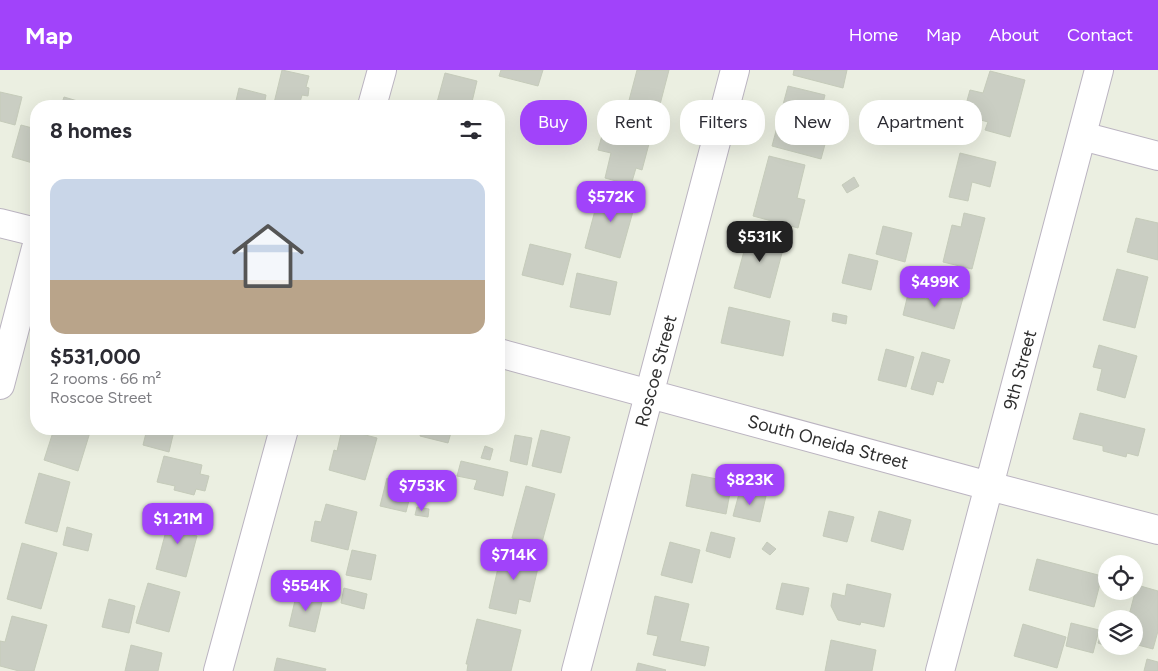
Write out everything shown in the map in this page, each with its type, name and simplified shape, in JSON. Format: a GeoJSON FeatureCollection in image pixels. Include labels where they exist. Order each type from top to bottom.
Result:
{"type":"FeatureCollection","features":[{"type":"Feature","properties":{"kind":"street"},"geometry":{"type":"LineString","coordinates":[[374,100],[382,70]]}},
{"type":"Feature","properties":{"kind":"street","name":"Roscoe Street"},"geometry":{"type":"LineString","coordinates":[[576,671],[735,70]]}},
{"type":"Feature","properties":{"kind":"street","name":"9th Street"},"geometry":{"type":"LineString","coordinates":[[940,671],[1099,70]]}},
{"type":"Feature","properties":{"kind":"street"},"geometry":{"type":"LineString","coordinates":[[1082,136],[1158,156]]}},
{"type":"Feature","properties":{"kind":"street"},"geometry":{"type":"LineString","coordinates":[[0,223],[30,230]]}},
{"type":"Feature","properties":{"kind":"street"},"geometry":{"type":"LineString","coordinates":[[0,385],[30,271]]}},
{"type":"Feature","properties":{"kind":"street","name":"South Oneida Street"},"geometry":{"type":"LineString","coordinates":[[505,355],[1158,530]]}},
{"type":"Feature","properties":{"kind":"street"},"geometry":{"type":"LineString","coordinates":[[218,671],[282,435]]}},
{"type":"Feature","properties":{"kind":"building"},"geometry":{"type":"Polygon","coordinates":[[[282,70],[309,76],[306,87],[309,88],[308,96],[302,95],[301,100],[275,100],[282,70]]]}},
{"type":"Feature","properties":{"kind":"building"},"geometry":{"type":"Polygon","coordinates":[[[501,70],[543,70],[538,86],[499,76],[501,70]]]}},
{"type":"Feature","properties":{"kind":"building"},"geometry":{"type":"Polygon","coordinates":[[[637,70],[669,70],[661,100],[629,100],[637,70]]]}},
{"type":"Feature","properties":{"kind":"building"},"geometry":{"type":"Polygon","coordinates":[[[794,70],[847,70],[843,88],[793,75],[794,70]]]}},
{"type":"Feature","properties":{"kind":"building"},"geometry":{"type":"Polygon","coordinates":[[[990,71],[1025,80],[1010,137],[985,130],[988,122],[982,120],[982,100],[967,100],[970,90],[983,93],[990,71]]]}},
{"type":"Feature","properties":{"kind":"building"},"geometry":{"type":"Polygon","coordinates":[[[445,73],[477,81],[472,100],[438,100],[445,73]]]}},
{"type":"Feature","properties":{"kind":"building"},"geometry":{"type":"Polygon","coordinates":[[[788,86],[825,95],[824,100],[784,100],[788,86]]]}},
{"type":"Feature","properties":{"kind":"building"},"geometry":{"type":"Polygon","coordinates":[[[239,88],[266,95],[265,100],[236,100],[239,88]]]}},
{"type":"Feature","properties":{"kind":"building"},"geometry":{"type":"Polygon","coordinates":[[[0,92],[22,97],[15,125],[0,121],[0,92]]]}},
{"type":"Feature","properties":{"kind":"building"},"geometry":{"type":"Polygon","coordinates":[[[64,97],[74,100],[63,100],[64,97]]]}},
{"type":"Feature","properties":{"kind":"building"},"geometry":{"type":"Polygon","coordinates":[[[21,125],[30,127],[30,162],[12,157],[21,125]]]}},
{"type":"Feature","properties":{"kind":"building"},"geometry":{"type":"Polygon","coordinates":[[[775,135],[775,145],[825,145],[821,159],[772,146],[775,135]]]}},
{"type":"Feature","properties":{"kind":"building"},"geometry":{"type":"Polygon","coordinates":[[[599,145],[649,145],[642,170],[636,168],[631,185],[605,178],[611,153],[598,150],[599,145]]]}},
{"type":"Feature","properties":{"kind":"building"},"geometry":{"type":"Polygon","coordinates":[[[960,153],[996,162],[990,187],[972,182],[968,201],[949,197],[960,153]]]}},
{"type":"Feature","properties":{"kind":"building"},"geometry":{"type":"Polygon","coordinates":[[[769,156],[805,165],[797,198],[805,200],[798,228],[753,216],[769,156]]]}},
{"type":"Feature","properties":{"kind":"building"},"geometry":{"type":"Polygon","coordinates":[[[854,177],[859,186],[847,193],[842,185],[854,177]]]}},
{"type":"Feature","properties":{"kind":"building"},"geometry":{"type":"Polygon","coordinates":[[[601,188],[637,197],[620,258],[585,248],[601,188]]]}},
{"type":"Feature","properties":{"kind":"building"},"geometry":{"type":"Polygon","coordinates":[[[964,213],[985,218],[972,269],[943,262],[952,225],[961,227],[964,213]]]}},
{"type":"Feature","properties":{"kind":"building"},"geometry":{"type":"Polygon","coordinates":[[[1136,218],[1158,223],[1158,260],[1127,252],[1136,218]]]}},
{"type":"Feature","properties":{"kind":"building"},"geometry":{"type":"Polygon","coordinates":[[[883,226],[912,233],[905,262],[876,254],[883,226]]]}},
{"type":"Feature","properties":{"kind":"building"},"geometry":{"type":"Polygon","coordinates":[[[750,229],[786,238],[770,298],[734,288],[750,229]]]}},
{"type":"Feature","properties":{"kind":"building"},"geometry":{"type":"Polygon","coordinates":[[[530,244],[571,254],[563,285],[522,275],[530,244]]]}},
{"type":"Feature","properties":{"kind":"building"},"geometry":{"type":"Polygon","coordinates":[[[849,254],[878,261],[871,290],[842,283],[849,254]]]}},
{"type":"Feature","properties":{"kind":"building"},"geometry":{"type":"Polygon","coordinates":[[[1117,269],[1148,277],[1135,328],[1103,320],[1117,269]]]}},
{"type":"Feature","properties":{"kind":"building"},"geometry":{"type":"Polygon","coordinates":[[[577,273],[617,282],[610,315],[570,307],[577,273]]]}},
{"type":"Feature","properties":{"kind":"building"},"geometry":{"type":"Polygon","coordinates":[[[929,288],[963,298],[954,329],[903,315],[908,294],[926,299],[929,288]]]}},
{"type":"Feature","properties":{"kind":"building"},"geometry":{"type":"Polygon","coordinates":[[[729,307],[790,321],[783,356],[721,343],[729,307]]]}},
{"type":"Feature","properties":{"kind":"building"},"geometry":{"type":"Polygon","coordinates":[[[833,313],[847,316],[846,324],[832,321],[833,313]]]}},
{"type":"Feature","properties":{"kind":"building"},"geometry":{"type":"Polygon","coordinates":[[[1099,345],[1137,356],[1125,398],[1097,390],[1102,369],[1093,367],[1099,345]]]}},
{"type":"Feature","properties":{"kind":"building"},"geometry":{"type":"Polygon","coordinates":[[[886,349],[914,357],[906,387],[878,380],[886,349]]]}},
{"type":"Feature","properties":{"kind":"building"},"geometry":{"type":"Polygon","coordinates":[[[922,352],[950,360],[943,383],[937,381],[933,395],[911,389],[922,352]]]}},
{"type":"Feature","properties":{"kind":"building"},"geometry":{"type":"Polygon","coordinates":[[[1080,413],[1145,429],[1138,456],[1127,453],[1126,457],[1103,451],[1103,446],[1073,439],[1080,413]]]}},
{"type":"Feature","properties":{"kind":"building"},"geometry":{"type":"Polygon","coordinates":[[[541,430],[570,437],[561,473],[532,466],[541,430]]]}},
{"type":"Feature","properties":{"kind":"building"},"geometry":{"type":"Polygon","coordinates":[[[52,435],[89,435],[78,471],[44,460],[52,435]]]}},
{"type":"Feature","properties":{"kind":"building"},"geometry":{"type":"Polygon","coordinates":[[[146,435],[173,435],[169,452],[143,445],[146,435]]]}},
{"type":"Feature","properties":{"kind":"building"},"geometry":{"type":"Polygon","coordinates":[[[341,435],[365,435],[377,438],[365,480],[329,470],[334,450],[337,451],[341,435]]]}},
{"type":"Feature","properties":{"kind":"building"},"geometry":{"type":"Polygon","coordinates":[[[420,435],[450,435],[448,443],[420,435]]]}},
{"type":"Feature","properties":{"kind":"building"},"geometry":{"type":"Polygon","coordinates":[[[515,435],[532,438],[527,465],[510,461],[515,435]]]}},
{"type":"Feature","properties":{"kind":"building"},"geometry":{"type":"Polygon","coordinates":[[[485,446],[493,449],[490,460],[481,458],[485,446]]]}},
{"type":"Feature","properties":{"kind":"building"},"geometry":{"type":"Polygon","coordinates":[[[164,456],[202,465],[200,474],[209,476],[205,491],[196,489],[194,495],[174,490],[175,486],[157,482],[164,456]]]}},
{"type":"Feature","properties":{"kind":"building"},"geometry":{"type":"Polygon","coordinates":[[[461,461],[508,472],[503,496],[474,489],[477,480],[457,476],[461,461]]]}},
{"type":"Feature","properties":{"kind":"building"},"geometry":{"type":"Polygon","coordinates":[[[39,473],[70,482],[57,532],[25,523],[39,473]]]}},
{"type":"Feature","properties":{"kind":"building"},"geometry":{"type":"Polygon","coordinates":[[[692,474],[732,482],[726,514],[686,506],[692,474]]]}},
{"type":"Feature","properties":{"kind":"building"},"geometry":{"type":"Polygon","coordinates":[[[387,478],[413,485],[406,512],[380,506],[387,478]]]}},
{"type":"Feature","properties":{"kind":"building"},"geometry":{"type":"Polygon","coordinates":[[[526,486],[555,494],[541,546],[512,538],[526,486]]]}},
{"type":"Feature","properties":{"kind":"building"},"geometry":{"type":"Polygon","coordinates":[[[740,490],[766,496],[760,522],[733,516],[740,490]]]}},
{"type":"Feature","properties":{"kind":"building"},"geometry":{"type":"Polygon","coordinates":[[[326,504],[357,512],[348,550],[311,541],[315,521],[321,522],[326,504]]]}},
{"type":"Feature","properties":{"kind":"building"},"geometry":{"type":"Polygon","coordinates":[[[417,507],[429,509],[428,517],[415,515],[417,507]]]}},
{"type":"Feature","properties":{"kind":"building"},"geometry":{"type":"Polygon","coordinates":[[[829,511],[854,517],[847,542],[823,536],[829,511]]]}},
{"type":"Feature","properties":{"kind":"building"},"geometry":{"type":"Polygon","coordinates":[[[879,511],[911,520],[903,550],[871,541],[879,511]]]}},
{"type":"Feature","properties":{"kind":"building"},"geometry":{"type":"Polygon","coordinates":[[[171,512],[197,519],[192,535],[197,536],[186,577],[156,569],[171,512]]]}},
{"type":"Feature","properties":{"kind":"building"},"geometry":{"type":"Polygon","coordinates":[[[67,527],[92,534],[88,551],[63,545],[67,527]]]}},
{"type":"Feature","properties":{"kind":"building"},"geometry":{"type":"Polygon","coordinates":[[[711,532],[735,538],[730,558],[706,551],[711,532]]]}},
{"type":"Feature","properties":{"kind":"building"},"geometry":{"type":"Polygon","coordinates":[[[670,542],[700,550],[692,583],[661,575],[670,542]]]}},
{"type":"Feature","properties":{"kind":"building"},"geometry":{"type":"Polygon","coordinates":[[[767,542],[776,549],[770,555],[762,549],[767,542]]]}},
{"type":"Feature","properties":{"kind":"building"},"geometry":{"type":"Polygon","coordinates":[[[22,543],[57,553],[41,609],[7,599],[22,543]]]}},
{"type":"Feature","properties":{"kind":"building"},"geometry":{"type":"Polygon","coordinates":[[[352,550],[376,555],[371,580],[346,575],[352,550]]]}},
{"type":"Feature","properties":{"kind":"building"},"geometry":{"type":"Polygon","coordinates":[[[502,550],[540,559],[530,602],[519,599],[516,614],[489,608],[502,550]]]}},
{"type":"Feature","properties":{"kind":"building"},"geometry":{"type":"Polygon","coordinates":[[[1037,559],[1098,575],[1098,592],[1094,607],[1029,590],[1037,559]]]}},
{"type":"Feature","properties":{"kind":"building"},"geometry":{"type":"Polygon","coordinates":[[[148,583],[180,592],[169,632],[136,623],[148,583]]]}},
{"type":"Feature","properties":{"kind":"building"},"geometry":{"type":"Polygon","coordinates":[[[782,583],[809,588],[803,615],[776,609],[782,583]]]}},
{"type":"Feature","properties":{"kind":"building"},"geometry":{"type":"Polygon","coordinates":[[[847,584],[891,594],[884,627],[861,622],[860,625],[838,620],[831,606],[833,593],[845,596],[847,584]]]}},
{"type":"Feature","properties":{"kind":"building"},"geometry":{"type":"Polygon","coordinates":[[[1143,587],[1158,591],[1158,631],[1153,649],[1143,646],[1143,610],[1130,610],[1133,600],[1143,600],[1143,587]]]}},
{"type":"Feature","properties":{"kind":"building"},"geometry":{"type":"Polygon","coordinates":[[[344,588],[367,594],[364,609],[341,603],[344,588]]]}},
{"type":"Feature","properties":{"kind":"building"},"geometry":{"type":"Polygon","coordinates":[[[297,592],[323,598],[315,632],[289,626],[297,592]]]}},
{"type":"Feature","properties":{"kind":"building"},"geometry":{"type":"Polygon","coordinates":[[[655,596],[689,604],[680,641],[709,647],[705,666],[653,655],[658,636],[647,634],[655,596]]]}},
{"type":"Feature","properties":{"kind":"building"},"geometry":{"type":"Polygon","coordinates":[[[109,599],[135,606],[129,633],[102,627],[109,599]]]}},
{"type":"Feature","properties":{"kind":"building"},"geometry":{"type":"Polygon","coordinates":[[[12,616],[47,625],[34,671],[19,671],[0,666],[0,641],[5,642],[12,616]]]}},
{"type":"Feature","properties":{"kind":"building"},"geometry":{"type":"Polygon","coordinates":[[[477,619],[521,630],[511,671],[467,671],[468,664],[466,664],[477,619]]]}},
{"type":"Feature","properties":{"kind":"building"},"geometry":{"type":"Polygon","coordinates":[[[1071,623],[1098,630],[1093,653],[1066,646],[1071,623]]]}},
{"type":"Feature","properties":{"kind":"building"},"geometry":{"type":"Polygon","coordinates":[[[1023,624],[1066,637],[1057,668],[1014,656],[1023,624]]]}},
{"type":"Feature","properties":{"kind":"building"},"geometry":{"type":"Polygon","coordinates":[[[831,640],[876,650],[872,671],[825,671],[831,640]]]}},
{"type":"Feature","properties":{"kind":"building"},"geometry":{"type":"Polygon","coordinates":[[[131,645],[162,653],[158,671],[125,671],[131,645]]]}},
{"type":"Feature","properties":{"kind":"building"},"geometry":{"type":"Polygon","coordinates":[[[277,658],[326,669],[325,671],[274,671],[277,658]]]}},
{"type":"Feature","properties":{"kind":"building"},"geometry":{"type":"Polygon","coordinates":[[[1147,659],[1158,662],[1158,671],[1144,671],[1147,659]]]}},
{"type":"Feature","properties":{"kind":"building"},"geometry":{"type":"Polygon","coordinates":[[[638,663],[666,670],[636,671],[638,663]]]}}]}
